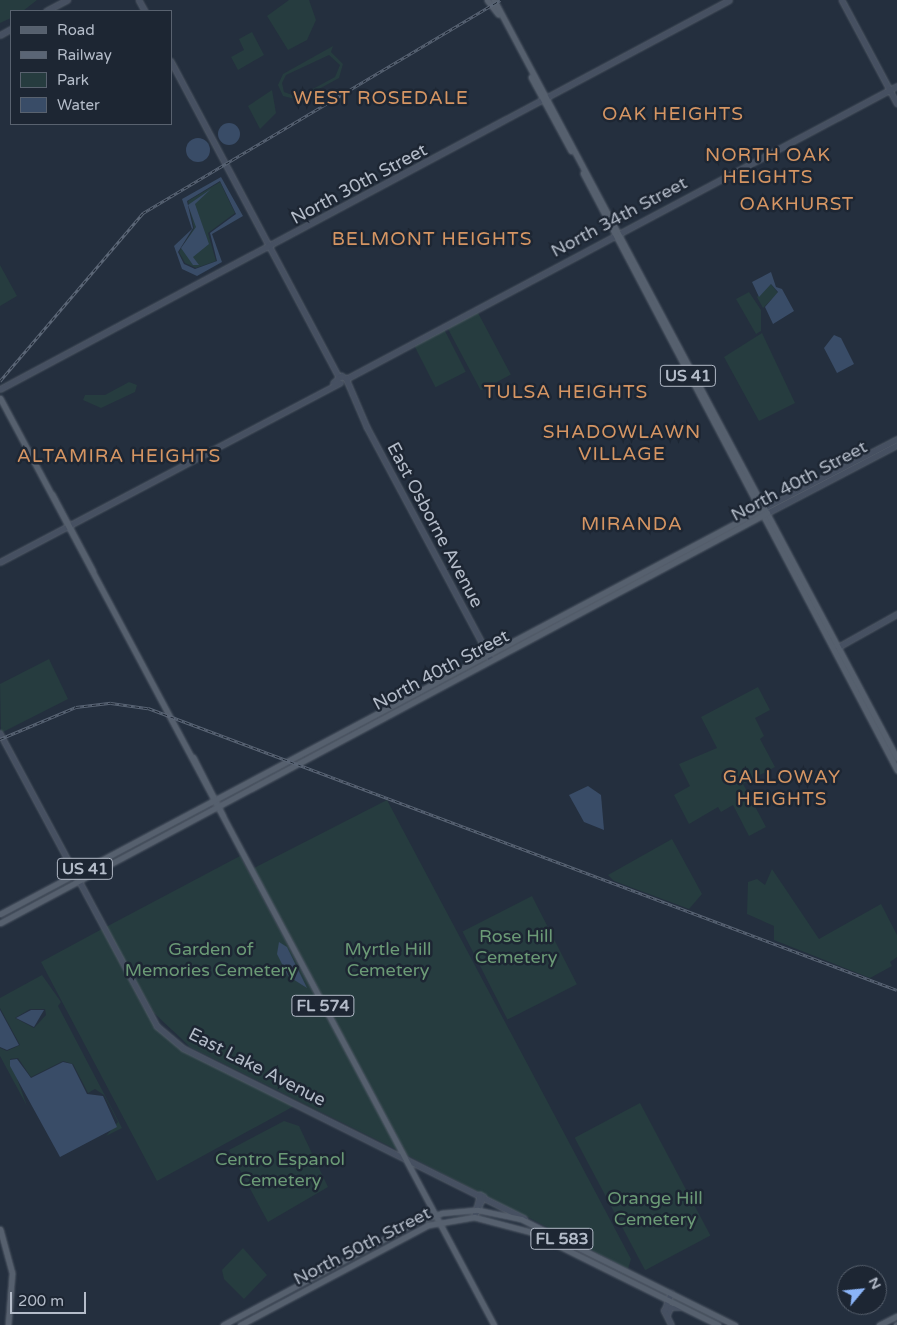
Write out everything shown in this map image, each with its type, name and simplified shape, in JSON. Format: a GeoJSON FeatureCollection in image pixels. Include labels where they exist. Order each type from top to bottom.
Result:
{"type":"FeatureCollection","features":[{"type":"Feature","properties":{"kind":"main road","name":"US 41"},"geometry":{"type":"LineString","coordinates":[[488,0],[498,14],[530,72],[680,362],[696,381],[733,448],[763,512]]}},
{"type":"Feature","properties":{"kind":"main road","name":"US 41"},"geometry":{"type":"LineString","coordinates":[[494,0],[498,14]]}},
{"type":"Feature","properties":{"kind":"main road","name":"US 41"},"geometry":{"type":"LineString","coordinates":[[615,235],[688,371],[723,442],[763,512]]}},
{"type":"Feature","properties":{"kind":"main road","name":"FL 574"},"geometry":{"type":"LineString","coordinates":[[0,398],[494,1325]]}},
{"type":"Feature","properties":{"kind":"main road"},"geometry":{"type":"LineString","coordinates":[[707,411],[714,413]]}},
{"type":"Feature","properties":{"kind":"main road"},"geometry":{"type":"LineString","coordinates":[[723,442],[733,448]]}},
{"type":"Feature","properties":{"kind":"main road"},"geometry":{"type":"LineString","coordinates":[[763,512],[829,641],[842,654],[896,764]]}},
{"type":"Feature","properties":{"kind":"main road"},"geometry":{"type":"LineString","coordinates":[[763,512],[896,764]]}},
{"type":"Feature","properties":{"kind":"main road","name":"North 40th Street"},"geometry":{"type":"LineString","coordinates":[[490,657],[593,606],[763,512]]}},
{"type":"Feature","properties":{"kind":"main road","name":"North 40th Street"},"geometry":{"type":"LineString","coordinates":[[0,914],[77,877],[490,657],[600,595],[763,512]]}},
{"type":"Feature","properties":{"kind":"main road"},"geometry":{"type":"LineString","coordinates":[[600,602],[610,590]]}},
{"type":"Feature","properties":{"kind":"main road"},"geometry":{"type":"LineString","coordinates":[[593,606],[600,595]]}},
{"type":"Feature","properties":{"kind":"main road","name":"North 40th Street"},"geometry":{"type":"LineString","coordinates":[[0,923],[77,877]]}},
{"type":"Feature","properties":{"kind":"main road","name":"FL 583"},"geometry":{"type":"LineString","coordinates":[[436,1218],[475,1210],[504,1213],[549,1232],[735,1325]]}},
{"type":"Feature","properties":{"kind":"main road","name":"North 50th Street"},"geometry":{"type":"LineString","coordinates":[[223,1325],[436,1218],[474,1217],[532,1232],[555,1243]]}},
{"type":"Feature","properties":{"kind":"main road","name":"North 50th Street"},"geometry":{"type":"LineString","coordinates":[[240,1325],[436,1218]]}},
{"type":"Feature","properties":{"kind":"main road"},"geometry":{"type":"LineString","coordinates":[[0,1229],[12,1273],[8,1325]]}},
{"type":"Feature","properties":{"kind":"main road"},"geometry":{"type":"LineString","coordinates":[[555,1243],[561,1241],[593,1254]]}},
{"type":"Feature","properties":{"kind":"main road","name":"FL 583"},"geometry":{"type":"LineString","coordinates":[[555,1243],[718,1325]]}},
{"type":"Feature","properties":{"kind":"main road"},"geometry":{"type":"LineString","coordinates":[[879,1325],[897,1316]]}},
{"type":"Feature","properties":{"kind":"street"},"geometry":{"type":"LineString","coordinates":[[48,10],[67,0]]}},
{"type":"Feature","properties":{"kind":"street","name":"North 30th Street"},"geometry":{"type":"LineString","coordinates":[[0,389],[729,0]]}},
{"type":"Feature","properties":{"kind":"street"},"geometry":{"type":"LineString","coordinates":[[842,0],[897,103]]}},
{"type":"Feature","properties":{"kind":"street","name":"East Osborne Avenue"},"geometry":{"type":"LineString","coordinates":[[172,63],[490,657]]}},
{"type":"Feature","properties":{"kind":"street","name":"North 34th Street"},"geometry":{"type":"LineString","coordinates":[[0,562],[897,86]]}},
{"type":"Feature","properties":{"kind":"street","name":"North 40th Street"},"geometry":{"type":"LineString","coordinates":[[763,512],[897,439]]}},
{"type":"Feature","properties":{"kind":"street","name":"North 40th Street"},"geometry":{"type":"LineString","coordinates":[[763,512],[897,445]]}},
{"type":"Feature","properties":{"kind":"street"},"geometry":{"type":"LineString","coordinates":[[835,648],[897,614]]}},
{"type":"Feature","properties":{"kind":"street","name":"East Lake Avenue"},"geometry":{"type":"LineString","coordinates":[[0,733],[157,1026],[176,1042],[402,1155],[549,1232]]}},
{"type":"Feature","properties":{"kind":"street"},"geometry":{"type":"LineString","coordinates":[[474,1217],[481,1196]]}},
{"type":"Feature","properties":{"kind":"street"},"geometry":{"type":"LineString","coordinates":[[671,1293],[668,1300],[668,1319],[671,1325]]}},
{"type":"Feature","properties":{"kind":"street"},"geometry":{"type":"LineString","coordinates":[[668,1319],[670,1308],[684,1309]]}},
{"type":"Feature","properties":{"kind":"green space"},"geometry":{"type":"Polygon","coordinates":[[[0,0],[37,0],[24,10],[10,10],[10,18],[0,23],[0,0]]]}},
{"type":"Feature","properties":{"kind":"green space"},"geometry":{"type":"Polygon","coordinates":[[[289,0],[309,0],[316,20],[307,40],[288,50],[267,16],[289,0]]]}},
{"type":"Feature","properties":{"kind":"green space"},"geometry":{"type":"Polygon","coordinates":[[[252,32],[264,55],[238,70],[231,57],[244,50],[239,39],[252,32]]]}},
{"type":"Feature","properties":{"kind":"green space"},"geometry":{"type":"Polygon","coordinates":[[[333,46],[331,52],[343,64],[339,78],[299,100],[283,96],[278,85],[283,74],[333,46]],[[329,55],[286,75],[282,83],[284,92],[298,97],[335,77],[340,65],[329,55]]]}},
{"type":"Feature","properties":{"kind":"green space"},"geometry":{"type":"Polygon","coordinates":[[[272,90],[276,113],[260,129],[248,106],[272,90]]]}},
{"type":"Feature","properties":{"kind":"green space"},"geometry":{"type":"Polygon","coordinates":[[[220,182],[235,213],[208,233],[216,261],[196,268],[185,263],[179,252],[194,228],[188,201],[220,182]]]}},
{"type":"Feature","properties":{"kind":"green space"},"geometry":{"type":"Polygon","coordinates":[[[0,265],[17,296],[0,306],[0,265]]]}},
{"type":"Feature","properties":{"kind":"green space"},"geometry":{"type":"Polygon","coordinates":[[[771,284],[778,293],[763,308],[757,297],[771,284]]]}},
{"type":"Feature","properties":{"kind":"green space"},"geometry":{"type":"Polygon","coordinates":[[[749,292],[761,310],[761,331],[756,334],[736,299],[749,292]]]}},
{"type":"Feature","properties":{"kind":"green space"},"geometry":{"type":"Polygon","coordinates":[[[477,311],[511,375],[481,391],[447,327],[477,311]]]}},
{"type":"Feature","properties":{"kind":"green space"},"geometry":{"type":"Polygon","coordinates":[[[444,329],[466,372],[435,387],[414,344],[444,329]]]}},
{"type":"Feature","properties":{"kind":"green space"},"geometry":{"type":"Polygon","coordinates":[[[762,333],[795,403],[759,421],[724,357],[762,333]]]}},
{"type":"Feature","properties":{"kind":"green space"},"geometry":{"type":"Polygon","coordinates":[[[129,382],[137,385],[135,392],[101,408],[83,400],[85,395],[105,395],[129,382]]]}},
{"type":"Feature","properties":{"kind":"green space"},"geometry":{"type":"Polygon","coordinates":[[[49,659],[68,699],[1,733],[0,684],[49,659]]]}},
{"type":"Feature","properties":{"kind":"green space"},"geometry":{"type":"Polygon","coordinates":[[[758,687],[770,710],[755,718],[764,736],[760,739],[775,767],[743,784],[766,827],[749,836],[733,805],[721,812],[718,807],[689,824],[674,795],[690,786],[679,764],[717,748],[701,717],[758,687]]]}},
{"type":"Feature","properties":{"kind":"green space","name":"Myrtle Hill Cemetery"},"geometry":{"type":"Polygon","coordinates":[[[387,800],[631,1259],[628,1269],[407,1155],[254,868],[387,800]]]}},
{"type":"Feature","properties":{"kind":"green space"},"geometry":{"type":"Polygon","coordinates":[[[672,839],[702,894],[689,909],[614,881],[608,875],[672,839]]]}},
{"type":"Feature","properties":{"kind":"green space","name":"Garden of Memories Cemetery"},"geometry":{"type":"Polygon","coordinates":[[[240,856],[397,1150],[190,1047],[154,1013],[106,927],[240,856]]]}},
{"type":"Feature","properties":{"kind":"green space"},"geometry":{"type":"Polygon","coordinates":[[[772,869],[819,939],[881,904],[897,935],[897,957],[890,962],[892,966],[870,978],[774,940],[774,926],[747,914],[748,882],[757,879],[765,885],[772,869]]]}},
{"type":"Feature","properties":{"kind":"green space","name":"Rose Hill Cemetery"},"geometry":{"type":"Polygon","coordinates":[[[532,896],[577,984],[507,1020],[463,931],[532,896]]]}},
{"type":"Feature","properties":{"kind":"green space","name":"Garden of Memories Cemetery"},"geometry":{"type":"Polygon","coordinates":[[[102,929],[143,1007],[167,1038],[189,1054],[296,1105],[157,1181],[41,962],[102,929]]]}},
{"type":"Feature","properties":{"kind":"green space"},"geometry":{"type":"Polygon","coordinates":[[[42,975],[61,1002],[58,1006],[122,1128],[106,1136],[118,1122],[104,1095],[95,1089],[88,1093],[73,1064],[63,1061],[31,1077],[18,1058],[10,1059],[27,1106],[0,1056],[0,1048],[7,1051],[20,1045],[0,1008],[0,998],[42,975]],[[30,1009],[15,1018],[34,1028],[46,1015],[45,1009],[30,1009]]]}},
{"type":"Feature","properties":{"kind":"green space","name":"Orange Hill Cemetery"},"geometry":{"type":"Polygon","coordinates":[[[640,1103],[710,1235],[645,1270],[575,1138],[640,1103]]]}},
{"type":"Feature","properties":{"kind":"green space","name":"Centro Espanol Cemetery"},"geometry":{"type":"Polygon","coordinates":[[[284,1121],[299,1126],[328,1187],[268,1222],[229,1150],[284,1121]]]}},
{"type":"Feature","properties":{"kind":"green space"},"geometry":{"type":"Polygon","coordinates":[[[243,1248],[267,1275],[244,1299],[224,1279],[222,1270],[243,1248]]]}},
{"type":"Feature","properties":{"kind":"water"},"geometry":{"type":"Polygon","coordinates":[[[229,123],[237,126],[240,134],[237,142],[229,145],[221,142],[218,134],[221,126],[229,123]]]}},
{"type":"Feature","properties":{"kind":"water"},"geometry":{"type":"Polygon","coordinates":[[[198,138],[207,141],[210,150],[207,159],[198,162],[189,159],[186,150],[189,141],[198,138]]]}},
{"type":"Feature","properties":{"kind":"water"},"geometry":{"type":"Polygon","coordinates":[[[221,177],[243,216],[212,234],[222,262],[197,276],[182,269],[174,246],[192,229],[182,199],[221,177]],[[220,181],[187,201],[193,228],[178,252],[184,264],[195,269],[217,261],[210,233],[236,214],[220,181]]]}},
{"type":"Feature","properties":{"kind":"water"},"geometry":{"type":"Polygon","coordinates":[[[211,189],[195,204],[209,244],[193,257],[199,265],[193,265],[181,248],[196,227],[188,205],[211,189]]]}},
{"type":"Feature","properties":{"kind":"water"},"geometry":{"type":"Polygon","coordinates":[[[771,272],[776,287],[782,289],[794,311],[773,324],[765,307],[778,292],[771,284],[759,297],[752,282],[771,272]]]}},
{"type":"Feature","properties":{"kind":"water"},"geometry":{"type":"Polygon","coordinates":[[[834,335],[841,338],[854,364],[837,373],[824,348],[834,335]]]}},
{"type":"Feature","properties":{"kind":"water"},"geometry":{"type":"Polygon","coordinates":[[[588,786],[601,795],[604,830],[584,822],[569,795],[588,786]]]}},
{"type":"Feature","properties":{"kind":"water"},"geometry":{"type":"Polygon","coordinates":[[[279,942],[287,947],[307,988],[288,976],[277,954],[279,942]]]}},
{"type":"Feature","properties":{"kind":"water"},"geometry":{"type":"Polygon","coordinates":[[[0,1010],[19,1045],[7,1050],[0,1047],[0,1010]]]}},
{"type":"Feature","properties":{"kind":"water"},"geometry":{"type":"Polygon","coordinates":[[[31,1010],[44,1010],[34,1027],[16,1018],[31,1010]]]}},
{"type":"Feature","properties":{"kind":"water"},"geometry":{"type":"Polygon","coordinates":[[[17,1059],[31,1078],[63,1062],[72,1064],[87,1094],[103,1096],[117,1127],[60,1157],[10,1066],[10,1060],[17,1059]]]}},
{"type":"Feature","properties":{"kind":"railway"},"geometry":{"type":"LineString","coordinates":[[0,381],[143,213],[500,0]]}},
{"type":"Feature","properties":{"kind":"railway"},"geometry":{"type":"LineString","coordinates":[[0,739],[76,707],[111,703],[148,708],[897,990]]}},
{"type":"Feature","properties":{"kind":"district","name":"WEST ROSEDALE"},"geometry":{"type":"Point","coordinates":[381,99]}},
{"type":"Feature","properties":{"kind":"district","name":"OAK HEIGHTS"},"geometry":{"type":"Point","coordinates":[673,115]}},
{"type":"Feature","properties":{"kind":"district","name":"NORTH OAK HEIGHTS"},"geometry":{"type":"Point","coordinates":[768,167]}},
{"type":"Feature","properties":{"kind":"district","name":"OAKHURST"},"geometry":{"type":"Point","coordinates":[797,205]}},
{"type":"Feature","properties":{"kind":"district","name":"BELMONT HEIGHTS"},"geometry":{"type":"Point","coordinates":[432,240]}},
{"type":"Feature","properties":{"kind":"district","name":"TULSA HEIGHTS"},"geometry":{"type":"Point","coordinates":[566,393]}},
{"type":"Feature","properties":{"kind":"district","name":"SHADOWLAWN VILLAGE"},"geometry":{"type":"Point","coordinates":[622,444]}},
{"type":"Feature","properties":{"kind":"district","name":"ALTAMIRA HEIGHTS"},"geometry":{"type":"Point","coordinates":[119,457]}},
{"type":"Feature","properties":{"kind":"district","name":"MIRANDA"},"geometry":{"type":"Point","coordinates":[632,525]}},
{"type":"Feature","properties":{"kind":"district","name":"GALLOWAY HEIGHTS"},"geometry":{"type":"Point","coordinates":[782,789]}}]}
